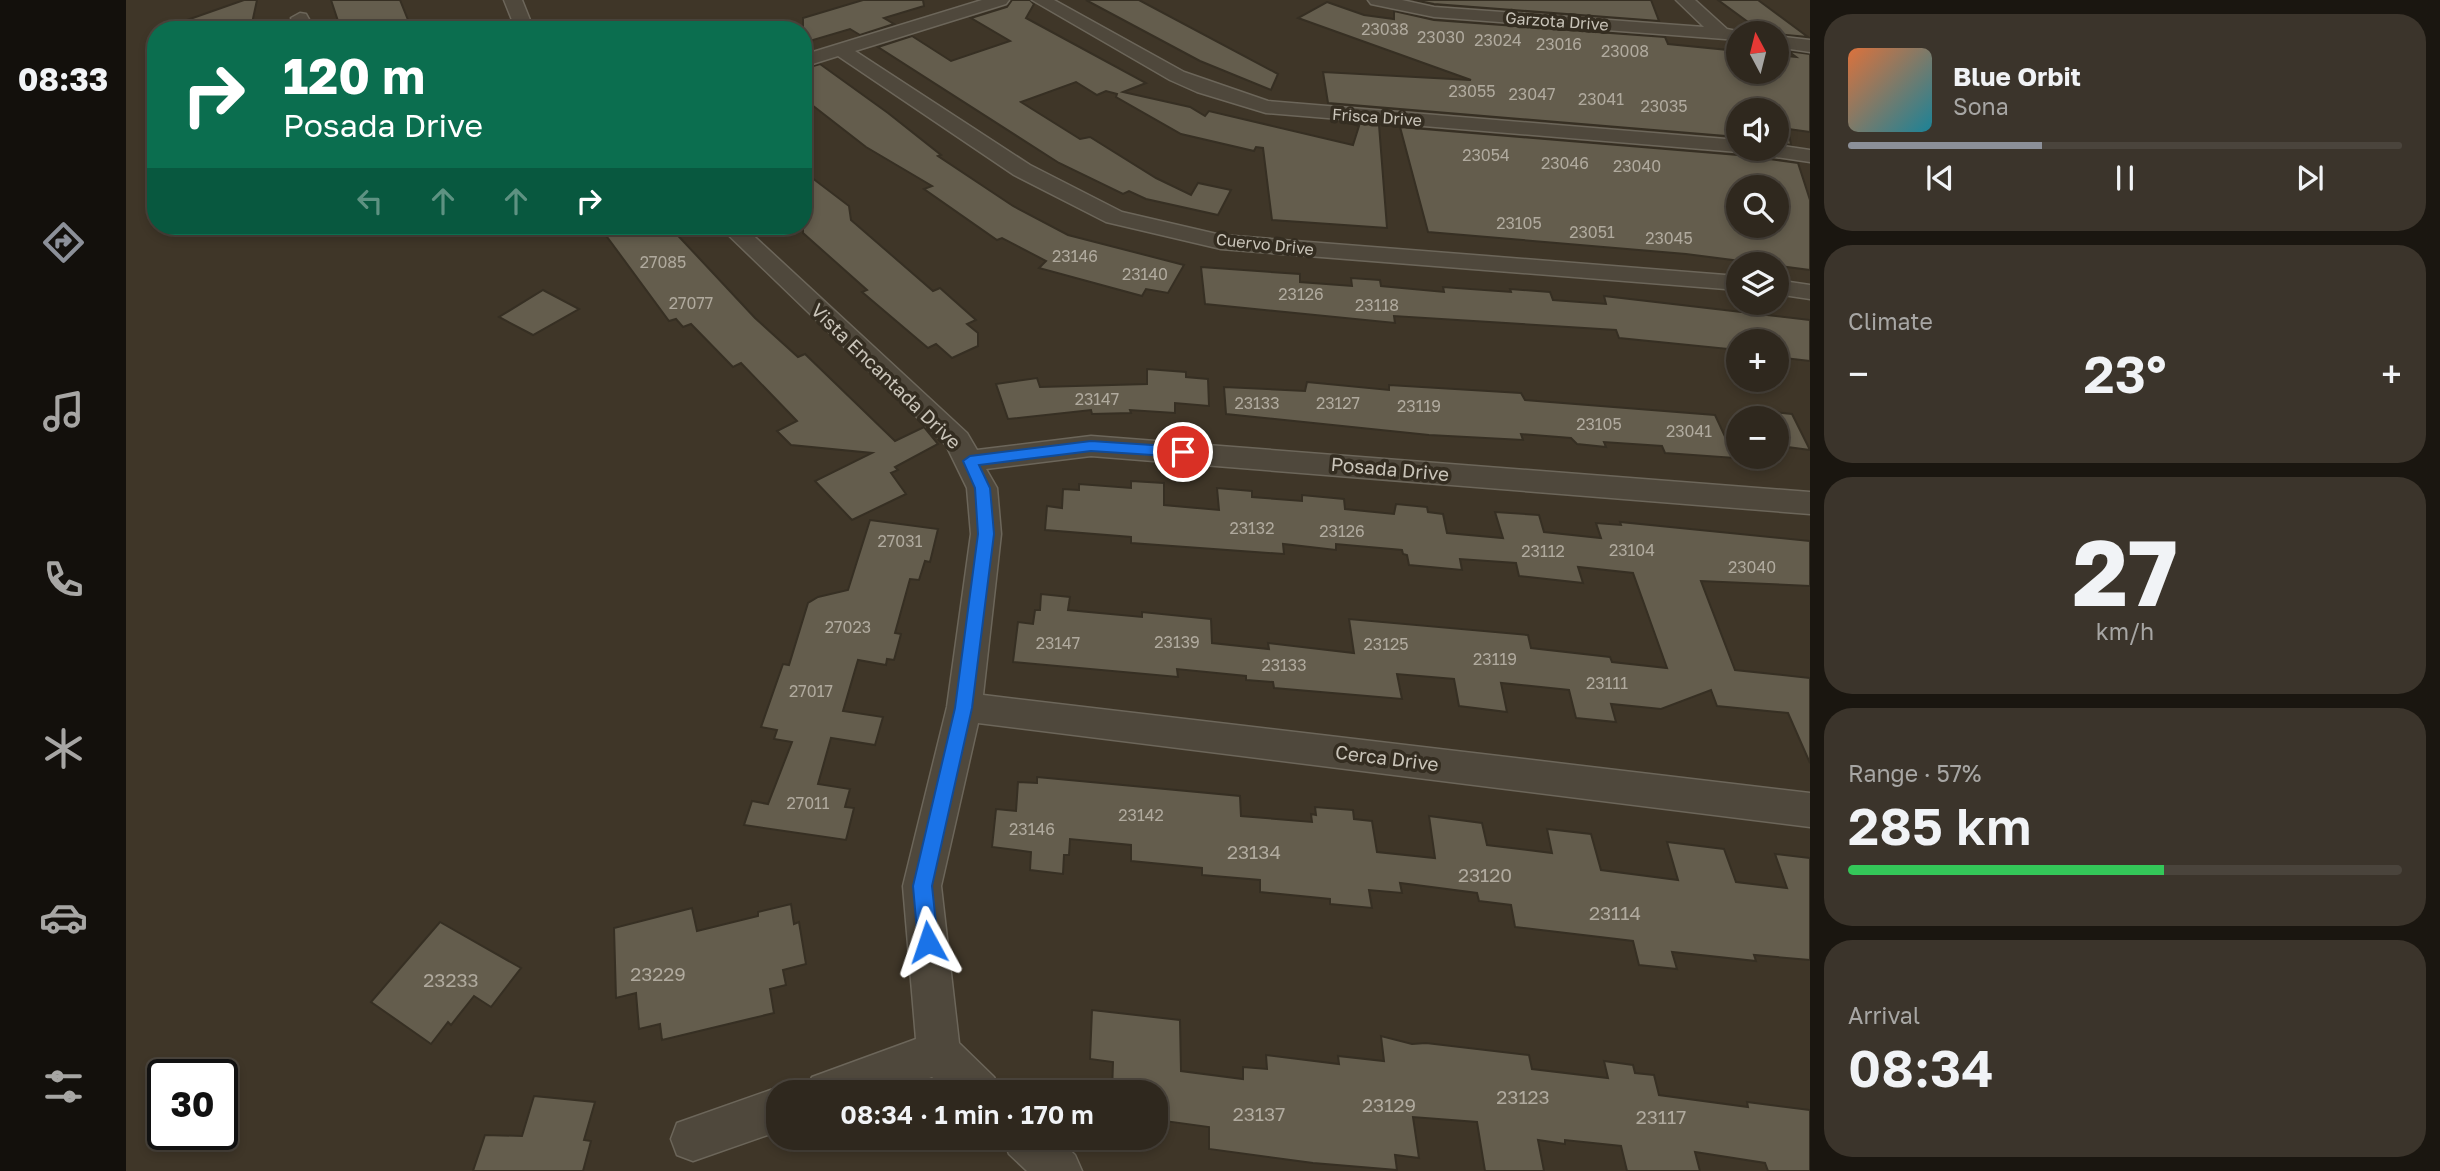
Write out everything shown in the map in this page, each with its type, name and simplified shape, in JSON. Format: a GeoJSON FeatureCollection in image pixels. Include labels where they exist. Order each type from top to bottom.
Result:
{"type":"FeatureCollection","features":[{"type":"Feature","properties":{"kind":"street"},"geometry":{"type":"LineString","coordinates":[[513,0],[521,21]]}},
{"type":"Feature","properties":{"kind":"street"},"geometry":{"type":"LineString","coordinates":[[812,58],[1000,0]]}},
{"type":"Feature","properties":{"kind":"street","name":"Frisca Drive"},"geometry":{"type":"LineString","coordinates":[[1041,0],[1177,76],[1204,88],[1266,107],[1726,145]]}},
{"type":"Feature","properties":{"kind":"street","name":"Garzota Drive"},"geometry":{"type":"LineString","coordinates":[[1377,0],[1434,12],[1726,34]]}},
{"type":"Feature","properties":{"kind":"street"},"geometry":{"type":"LineString","coordinates":[[1685,0],[1726,31]]}},
{"type":"Feature","properties":{"kind":"street"},"geometry":{"type":"LineString","coordinates":[[1789,43],[1810,46]]}},
{"type":"Feature","properties":{"kind":"street","name":"Cuervo Drive"},"geometry":{"type":"LineString","coordinates":[[840,49],[1022,170],[1114,217],[1221,242],[1726,282]]}},
{"type":"Feature","properties":{"kind":"street"},"geometry":{"type":"LineString","coordinates":[[1789,153],[1810,156]]}},
{"type":"Feature","properties":{"kind":"street","name":"Vista Encantada Drive"},"geometry":{"type":"LineString","coordinates":[[740,235],[957,440],[982,488],[986,534],[964,708],[922,886],[939,1053]]}},
{"type":"Feature","properties":{"kind":"street"},"geometry":{"type":"LineString","coordinates":[[1789,289],[1810,292]]}},
{"type":"Feature","properties":{"kind":"street","name":"Posada Drive"},"geometry":{"type":"LineString","coordinates":[[970,461],[1091,446],[1810,503]]}},
{"type":"Feature","properties":{"kind":"street","name":"Cerca Drive"},"geometry":{"type":"LineString","coordinates":[[964,708],[1810,810]]}},
{"type":"Feature","properties":{"kind":"street"},"geometry":{"type":"LineString","coordinates":[[861,1080],[939,1053],[967,1080]]}},
{"type":"Feature","properties":{"kind":"street"},"geometry":{"type":"LineString","coordinates":[[693,1139],[766,1114]]}},
{"type":"Feature","properties":{"kind":"street"},"geometry":{"type":"LineString","coordinates":[[1037,1150],[1059,1171]]}},
{"type":"Feature","properties":{"kind":"building"},"geometry":{"type":"Polygon","coordinates":[[[244,0],[257,0],[252,21],[184,21],[244,0]]]}},
{"type":"Feature","properties":{"kind":"building"},"geometry":{"type":"Polygon","coordinates":[[[331,0],[400,0],[408,21],[338,21],[331,0]]]}},
{"type":"Feature","properties":{"kind":"building"},"geometry":{"type":"Polygon","coordinates":[[[863,0],[923,0],[924,6],[884,18],[894,24],[860,35],[850,29],[812,40],[812,21],[803,21],[803,18],[863,0]]]}},
{"type":"Feature","properties":{"kind":"building"},"geometry":{"type":"Polygon","coordinates":[[[1012,0],[1030,0],[1034,4],[1026,18],[1146,83],[1123,92],[1190,107],[1205,116],[1209,111],[1353,145],[1359,126],[1349,123],[1379,125],[1387,228],[1272,220],[1263,148],[1256,147],[1254,151],[1181,134],[1116,97],[1117,94],[1106,91],[1097,95],[1076,82],[1021,102],[1080,139],[1090,137],[1156,178],[1191,195],[1198,183],[1231,190],[1218,215],[1146,199],[1129,191],[1123,194],[1059,163],[878,47],[912,36],[951,61],[1010,41],[971,18],[1007,7],[1012,0]]]}},
{"type":"Feature","properties":{"kind":"building"},"geometry":{"type":"Polygon","coordinates":[[[1086,0],[1139,0],[1278,74],[1271,90],[1200,61],[1086,0]]]}},
{"type":"Feature","properties":{"kind":"building"},"geometry":{"type":"Polygon","coordinates":[[[1414,0],[1651,0],[1659,21],[1434,4],[1414,0]]]}},
{"type":"Feature","properties":{"kind":"building"},"geometry":{"type":"Polygon","coordinates":[[[1718,0],[1758,0],[1786,21],[1747,21],[1718,0]]]}},
{"type":"Feature","properties":{"kind":"building"},"geometry":{"type":"Polygon","coordinates":[[[1327,2],[1364,15],[1394,19],[1394,11],[1434,20],[1665,37],[1668,44],[1726,50],[1726,84],[1789,84],[1789,56],[1796,57],[1789,51],[1810,54],[1810,132],[1789,129],[1789,98],[1726,98],[1726,136],[1328,103],[1323,72],[1471,80],[1298,18],[1327,2]]]}},
{"type":"Feature","properties":{"kind":"building"},"geometry":{"type":"Polygon","coordinates":[[[1789,23],[1808,37],[1789,35],[1789,23]]]}},
{"type":"Feature","properties":{"kind":"building"},"geometry":{"type":"Polygon","coordinates":[[[820,64],[888,113],[941,155],[938,156],[1013,206],[1068,235],[1184,265],[1168,293],[1146,289],[1142,296],[1039,268],[1046,261],[1002,238],[997,240],[924,189],[932,186],[866,147],[812,105],[812,66],[820,64]]]}},
{"type":"Feature","properties":{"kind":"building"},"geometry":{"type":"Polygon","coordinates":[[[1400,127],[1726,154],[1726,161],[1798,163],[1810,200],[1810,270],[1789,267],[1789,252],[1726,252],[1726,259],[1428,232],[1400,127]]]}},
{"type":"Feature","properties":{"kind":"building"},"geometry":{"type":"Polygon","coordinates":[[[812,178],[849,206],[851,220],[933,291],[940,288],[976,320],[967,324],[978,333],[978,346],[952,358],[936,344],[928,348],[862,292],[867,290],[805,235],[812,235],[812,178]]]}},
{"type":"Feature","properties":{"kind":"building"},"geometry":{"type":"Polygon","coordinates":[[[606,235],[677,235],[755,318],[798,357],[805,354],[895,441],[924,427],[938,444],[895,467],[898,470],[891,473],[906,494],[852,520],[815,481],[872,453],[791,445],[777,431],[797,421],[741,363],[733,367],[691,324],[683,327],[676,319],[669,321],[606,235]]]}},
{"type":"Feature","properties":{"kind":"building"},"geometry":{"type":"Polygon","coordinates":[[[1201,267],[1300,274],[1300,282],[1352,286],[1351,278],[1380,280],[1381,286],[1444,292],[1443,287],[1550,292],[1553,300],[1606,304],[1604,296],[1726,310],[1726,315],[1767,315],[1810,320],[1810,361],[1789,359],[1789,329],[1726,329],[1726,349],[1619,338],[1616,330],[1394,316],[1395,323],[1205,304],[1201,267]]]}},
{"type":"Feature","properties":{"kind":"building"},"geometry":{"type":"Polygon","coordinates":[[[543,290],[579,309],[533,335],[499,317],[543,290]]]}},
{"type":"Feature","properties":{"kind":"building"},"geometry":{"type":"Polygon","coordinates":[[[1147,369],[1186,372],[1186,377],[1208,379],[1209,406],[1175,403],[1175,413],[1130,410],[1131,413],[1092,414],[1091,410],[1008,419],[996,384],[1037,378],[1040,387],[1147,384],[1147,369]]]}},
{"type":"Feature","properties":{"kind":"building"},"geometry":{"type":"Polygon","coordinates":[[[1307,382],[1389,390],[1389,385],[1521,393],[1525,400],[1715,415],[1726,439],[1726,457],[1665,453],[1662,446],[1604,442],[1606,447],[1577,444],[1571,438],[1521,434],[1523,440],[1429,435],[1226,414],[1224,387],[1305,391],[1307,382]]]}},
{"type":"Feature","properties":{"kind":"building"},"geometry":{"type":"Polygon","coordinates":[[[1789,414],[1792,414],[1810,450],[1789,447],[1789,414]]]}},
{"type":"Feature","properties":{"kind":"building"},"geometry":{"type":"Polygon","coordinates":[[[1131,481],[1164,483],[1164,505],[1219,510],[1217,488],[1252,491],[1252,497],[1302,501],[1302,495],[1344,499],[1345,509],[1394,514],[1396,504],[1427,507],[1428,512],[1443,514],[1447,533],[1503,538],[1495,512],[1539,515],[1544,532],[1601,538],[1596,523],[1621,525],[1620,522],[1810,541],[1810,586],[1701,581],[1735,670],[1810,678],[1810,763],[1788,713],[1717,706],[1711,690],[1661,709],[1611,704],[1616,722],[1576,718],[1569,690],[1501,683],[1507,712],[1459,706],[1454,679],[1397,674],[1402,699],[1274,688],[1273,682],[1246,680],[1246,676],[1177,669],[1178,677],[1013,662],[1018,622],[1033,624],[1035,610],[1040,610],[1041,594],[1070,597],[1068,610],[1142,617],[1142,612],[1211,619],[1212,643],[1269,649],[1268,643],[1354,653],[1349,619],[1528,635],[1531,648],[1610,657],[1612,662],[1667,668],[1633,573],[1578,567],[1583,583],[1519,576],[1516,563],[1460,559],[1462,570],[1409,565],[1407,555],[1403,554],[1402,550],[1336,544],[1336,550],[1283,544],[1284,554],[1131,543],[1131,537],[1045,530],[1047,506],[1062,508],[1063,489],[1079,490],[1079,484],[1131,488],[1131,481]]]}},
{"type":"Feature","properties":{"kind":"building"},"geometry":{"type":"Polygon","coordinates":[[[870,520],[938,529],[930,562],[925,561],[919,580],[910,579],[895,633],[901,634],[894,660],[887,659],[886,665],[858,660],[843,711],[883,717],[875,745],[831,738],[818,784],[850,789],[845,807],[854,808],[846,840],[744,825],[752,801],[768,804],[792,742],[774,739],[777,730],[761,727],[783,664],[789,665],[808,603],[818,597],[848,590],[870,520]]]}},
{"type":"Feature","properties":{"kind":"building"},"geometry":{"type":"Polygon","coordinates":[[[1037,777],[1240,796],[1241,816],[1312,822],[1311,814],[1316,815],[1315,807],[1353,810],[1354,819],[1372,821],[1377,852],[1435,858],[1429,816],[1482,823],[1487,845],[1552,853],[1547,829],[1591,834],[1601,870],[1678,880],[1667,842],[1724,849],[1736,882],[1787,888],[1775,854],[1810,858],[1810,960],[1754,955],[1756,961],[1672,952],[1677,969],[1639,965],[1633,941],[1515,927],[1511,905],[1479,901],[1477,893],[1400,883],[1402,893],[1369,890],[1372,908],[1330,904],[1330,899],[1260,892],[1260,880],[1202,875],[1202,868],[1131,861],[1131,845],[1070,839],[1069,855],[1064,855],[1063,874],[1030,870],[1031,852],[992,847],[996,809],[1016,811],[1018,782],[1037,783],[1037,777]]]}},
{"type":"Feature","properties":{"kind":"building"},"geometry":{"type":"Polygon","coordinates":[[[791,904],[794,924],[799,922],[806,964],[783,970],[786,985],[770,989],[774,1013],[662,1040],[660,1024],[639,1029],[636,993],[616,998],[614,928],[692,908],[697,931],[758,916],[758,912],[791,904]]]}},
{"type":"Feature","properties":{"kind":"building"},"geometry":{"type":"Polygon","coordinates":[[[440,922],[521,968],[491,1007],[474,996],[451,1025],[448,1022],[431,1044],[371,1002],[440,922]]]}},
{"type":"Feature","properties":{"kind":"building"},"geometry":{"type":"Polygon","coordinates":[[[1092,1010],[1180,1020],[1181,1071],[1243,1079],[1243,1067],[1267,1069],[1266,1055],[1339,1064],[1338,1056],[1384,1061],[1381,1036],[1412,1044],[1426,1043],[1529,1055],[1532,1069],[1608,1078],[1604,1061],[1633,1065],[1635,1073],[1654,1075],[1659,1095],[1748,1107],[1747,1102],[1810,1110],[1810,1171],[1768,1171],[1765,1163],[1695,1152],[1700,1171],[1627,1171],[1621,1146],[1538,1140],[1544,1171],[1485,1171],[1477,1122],[1413,1117],[1419,1158],[1395,1155],[1397,1170],[1313,1163],[1209,1149],[1209,1127],[1168,1121],[1168,1080],[1112,1080],[1113,1062],[1090,1059],[1092,1010]]]}},
{"type":"Feature","properties":{"kind":"building"},"geometry":{"type":"Polygon","coordinates":[[[534,1096],[595,1102],[584,1140],[591,1141],[583,1171],[473,1171],[485,1135],[522,1136],[534,1096]]]}},
{"type":"Feature","properties":{"kind":"route"},"geometry":{"type":"LineString","coordinates":[[928,942],[922,886],[964,708],[986,534],[982,488],[970,461],[1091,446],[1183,452]]}}]}
